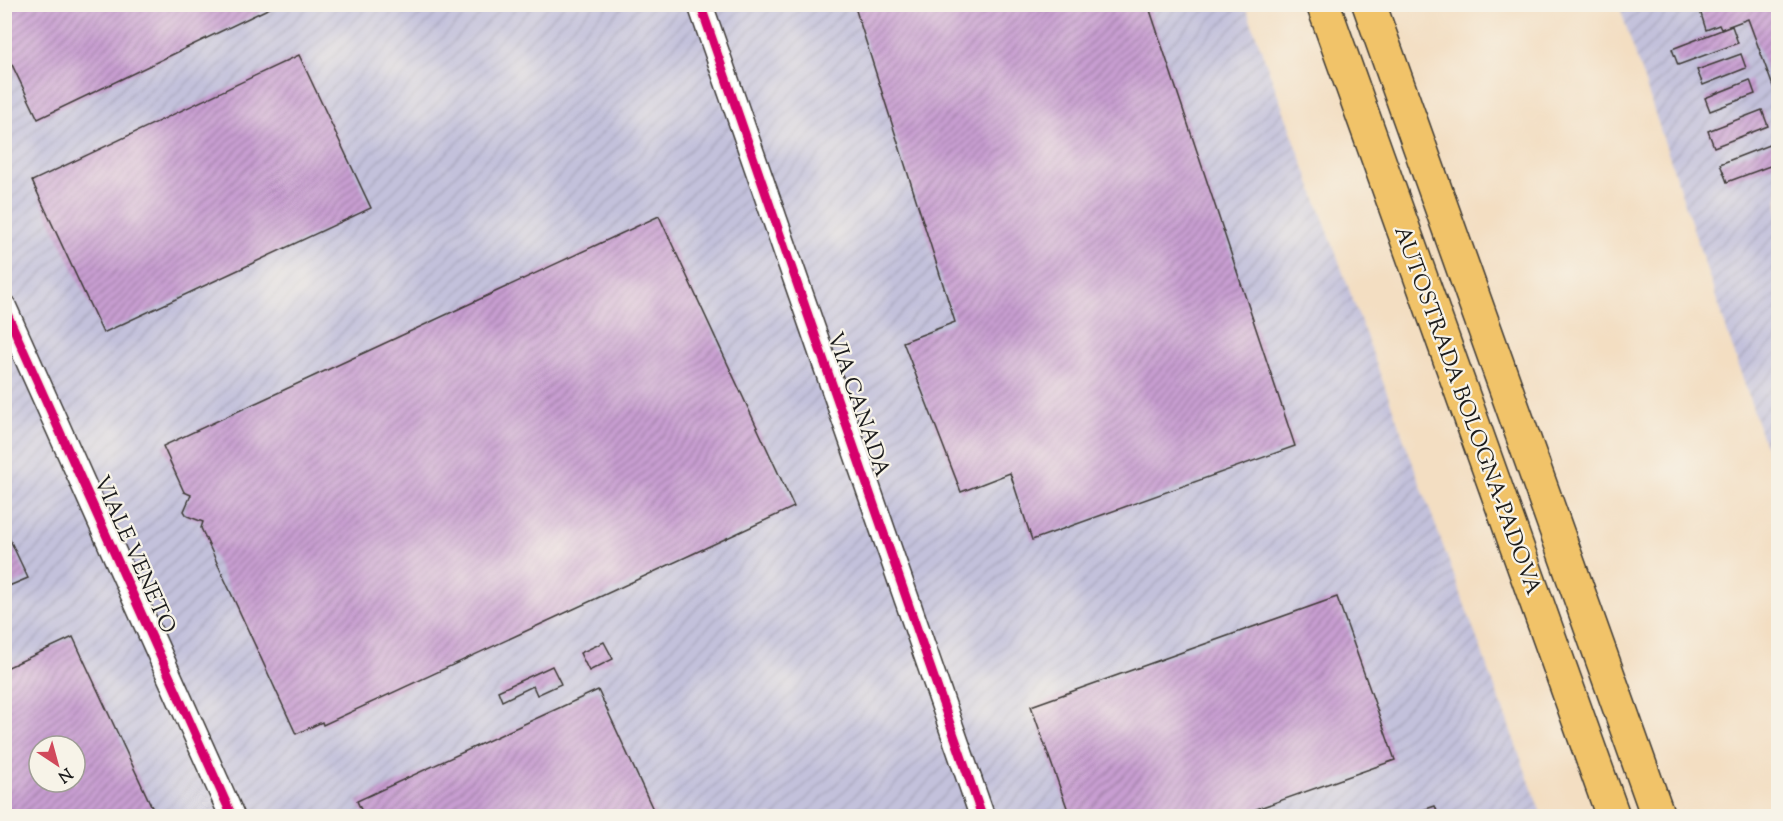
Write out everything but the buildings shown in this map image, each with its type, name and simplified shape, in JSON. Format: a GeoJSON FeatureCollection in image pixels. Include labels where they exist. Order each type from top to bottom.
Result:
{"type":"FeatureCollection","features":[{"type":"Feature","properties":{"kind":"highway","name":"AUTOSTRADA BOLOGNA-PADOVA"},"geometry":{"type":"LineString","coordinates":[[1323,4],[1613,816]]}},
{"type":"Feature","properties":{"kind":"highway","name":"AUTOSTRADA BOLOGNA-PADOVA"},"geometry":{"type":"LineString","coordinates":[[1369,4],[1658,816]]}},
{"type":"Feature","properties":{"kind":"street","name":"VIA CANADA"},"geometry":{"type":"LineString","coordinates":[[700,4],[982,816]]}},
{"type":"Feature","properties":{"kind":"street","name":"VIALE VENETO"},"geometry":{"type":"LineString","coordinates":[[4,307],[232,816]]}},
{"type":"Feature","properties":{"kind":"shaded area"},"geometry":{"type":"Polygon","coordinates":[[[5,4],[1245,5],[1542,816],[5,816],[5,4]]]}},
{"type":"Feature","properties":{"kind":"shaded area"},"geometry":{"type":"Polygon","coordinates":[[[1619,5],[1778,5],[1778,485],[1619,5]]]}},
{"type":"Feature","properties":{"kind":"cycle path"},"geometry":{"type":"LineString","coordinates":[[700,4],[982,816]]}},
{"type":"Feature","properties":{"kind":"cycle path"},"geometry":{"type":"LineString","coordinates":[[4,307],[232,816]]}}]}
